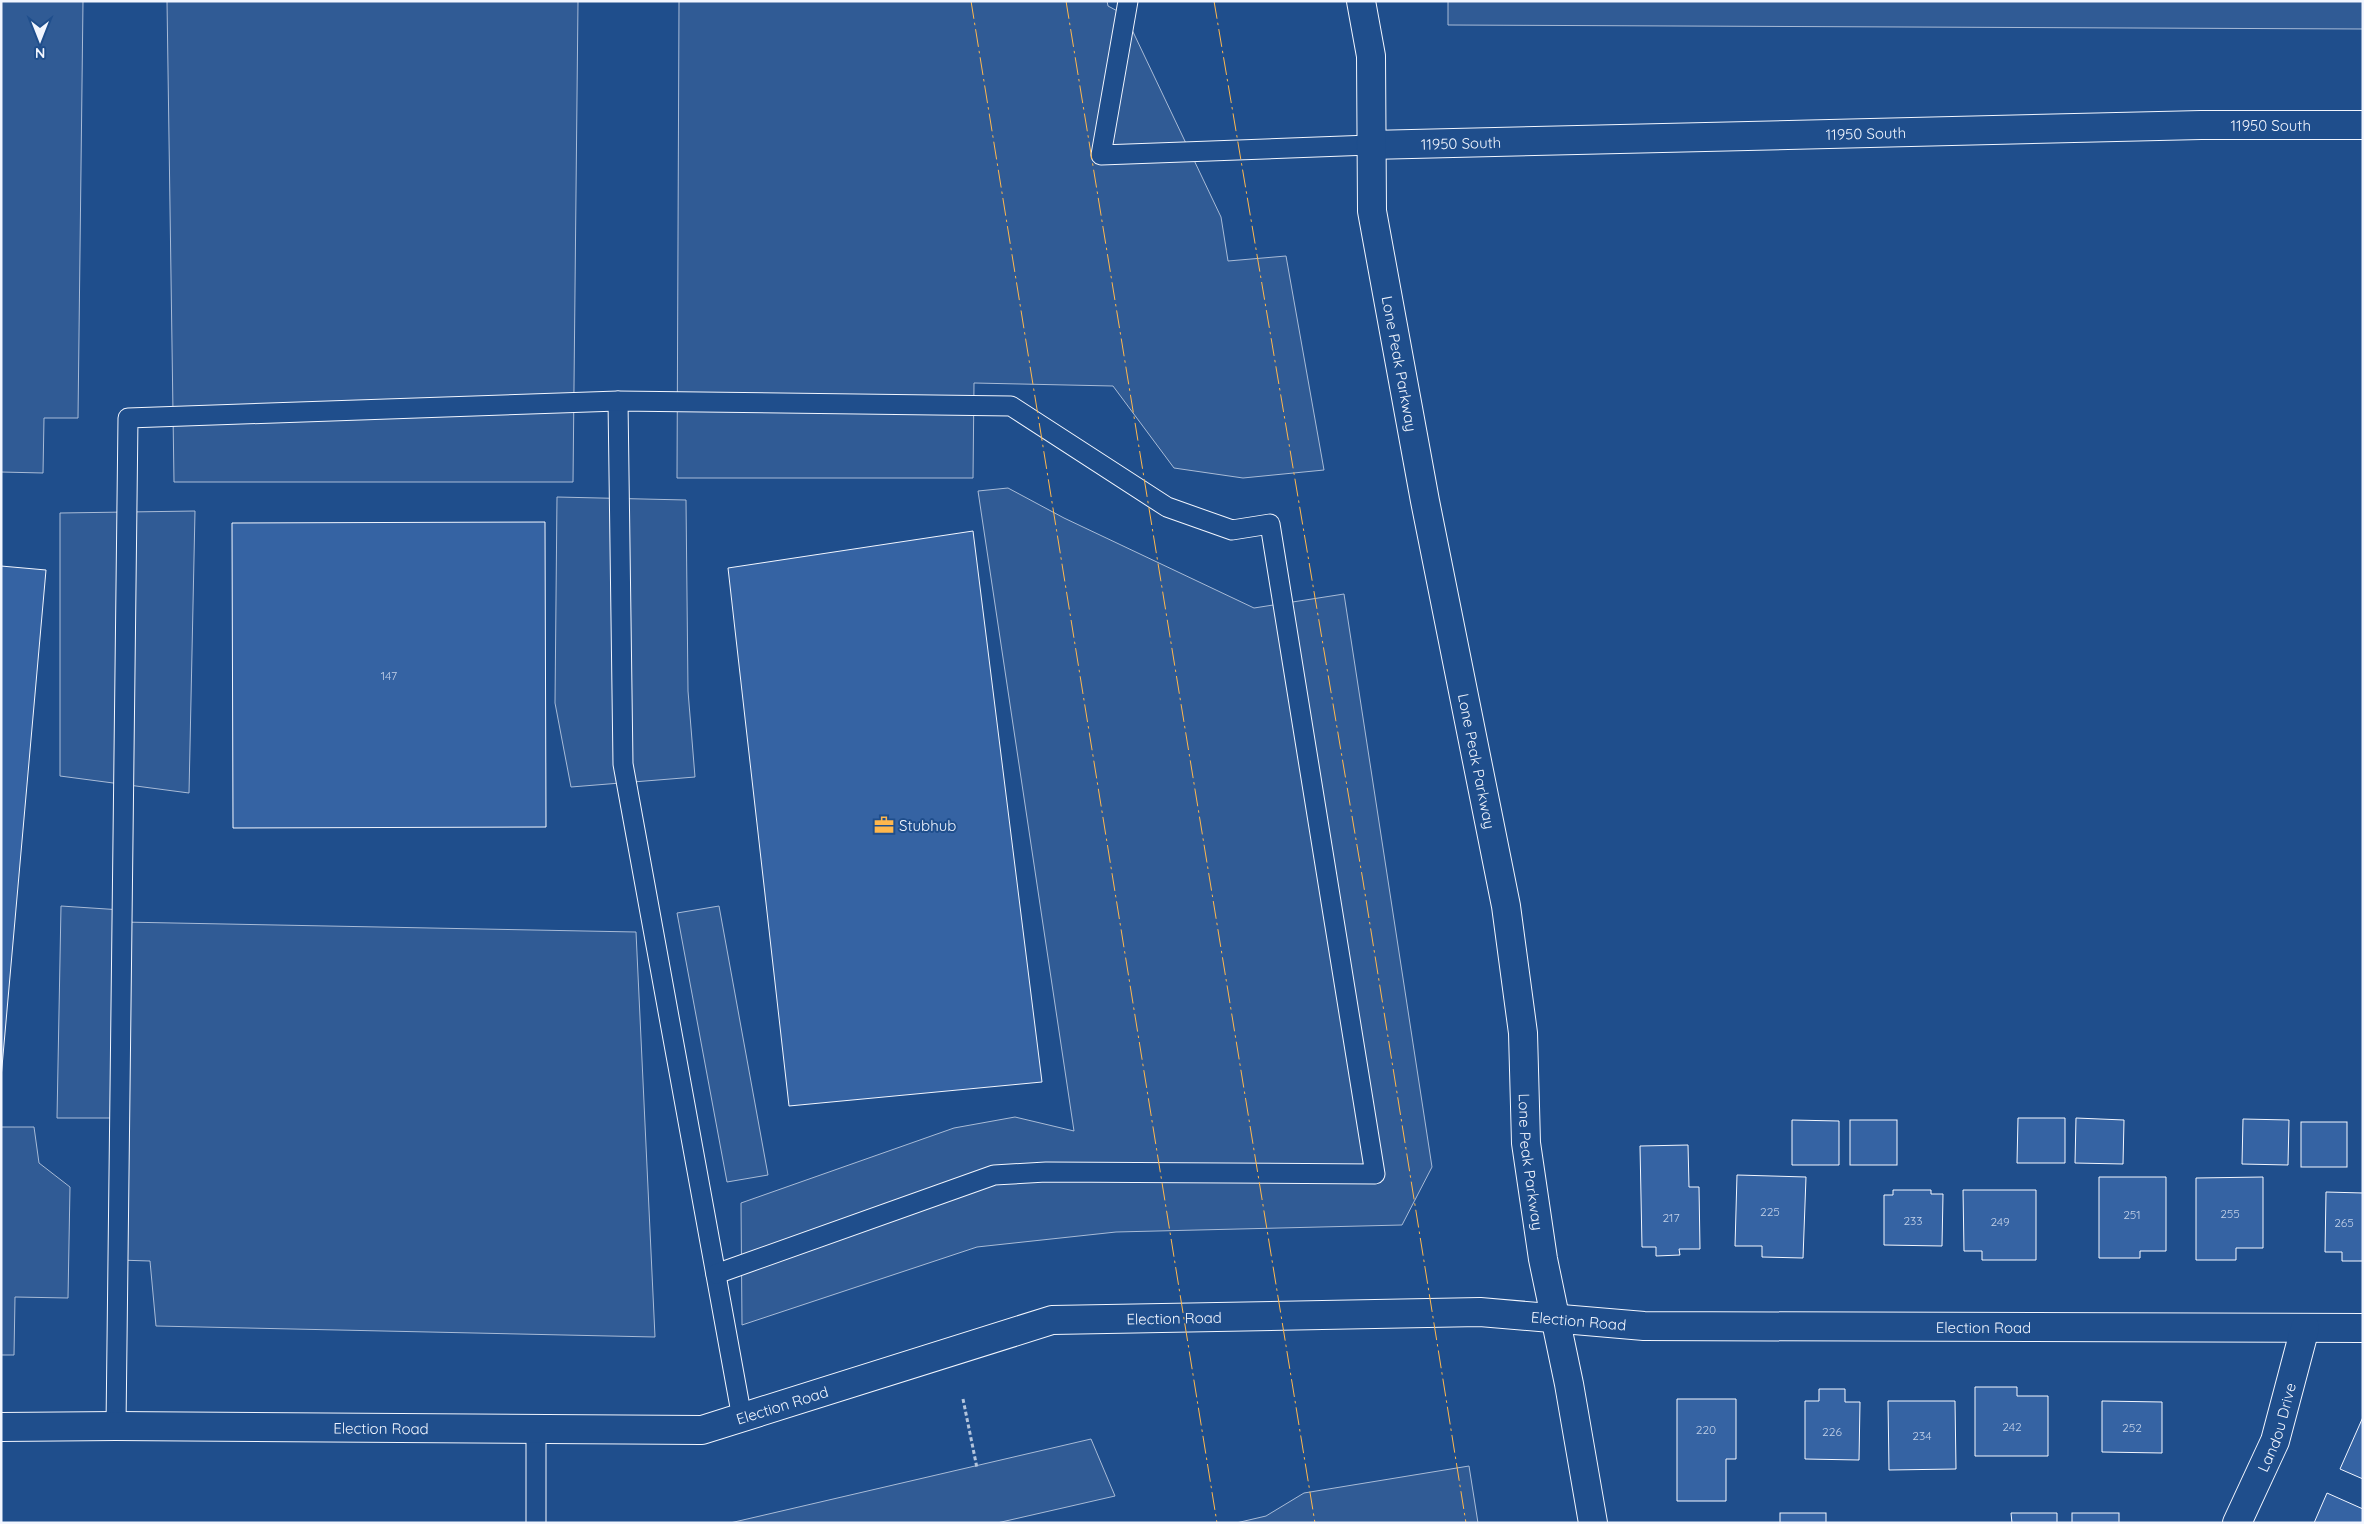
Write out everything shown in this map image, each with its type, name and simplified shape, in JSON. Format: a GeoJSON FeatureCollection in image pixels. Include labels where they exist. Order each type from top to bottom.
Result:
{"type":"FeatureCollection","features":[{"type":"Feature","properties":{"kind":"street","name":"Lone Peak Parkway"},"geometry":{"type":"LineString","coordinates":[[1360,1],[1371,56],[1370,145],[1372,211],[1425,501],[1506,906],[1523,1033],[1526,1143],[1555,1319],[1569,1384],[1593,1523]]}},
{"type":"Feature","properties":{"kind":"street","name":"11950 South"},"geometry":{"type":"LineString","coordinates":[[1370,145],[2201,125],[2363,125]]}},
{"type":"Feature","properties":{"kind":"street","name":"Election Road"},"geometry":{"type":"LineString","coordinates":[[1,1427],[702,1430],[1052,1320],[1480,1312],[1644,1326],[2363,1328]]}},
{"type":"Feature","properties":{"kind":"street","name":"Landou Drive"},"geometry":{"type":"LineString","coordinates":[[2238,1523],[2275,1441],[2305,1328]]}},
{"type":"Feature","properties":{"kind":"lane"},"geometry":{"type":"LineString","coordinates":[[1128,1],[1101,155],[1370,145]]}},
{"type":"Feature","properties":{"kind":"lane"},"geometry":{"type":"LineString","coordinates":[[618,402],[623,764],[742,1418]]}},
{"type":"Feature","properties":{"kind":"lane"},"geometry":{"type":"LineString","coordinates":[[116,1426],[128,418],[618,402],[1010,406],[1167,507],[1232,530],[1270,524],[1375,1174],[1046,1172],[994,1175],[716,1274]]}},
{"type":"Feature","properties":{"kind":"lane"},"geometry":{"type":"LineString","coordinates":[[536,1430],[536,1523]]}},
{"type":"Feature","properties":{"kind":"path"},"geometry":{"type":"LineString","coordinates":[[963,1399],[977,1468]]}},
{"type":"Feature","properties":{"kind":"shaded area"},"geometry":{"type":"Polygon","coordinates":[[[1,1],[83,1],[78,418],[44,418],[43,473],[1,472],[1,1]]]}},
{"type":"Feature","properties":{"kind":"shaded area"},"geometry":{"type":"Polygon","coordinates":[[[167,1],[578,1],[573,482],[174,482],[167,1]]]}},
{"type":"Feature","properties":{"kind":"shaded area"},"geometry":{"type":"Polygon","coordinates":[[[679,1],[1107,1],[1108,6],[1125,15],[1221,217],[1228,261],[1286,256],[1324,470],[1243,478],[1174,468],[1113,386],[974,383],[973,478],[677,478],[679,1]]]}},
{"type":"Feature","properties":{"kind":"shaded area"},"geometry":{"type":"Polygon","coordinates":[[[1448,1],[2363,1],[2363,29],[1448,25],[1448,1]]]}},
{"type":"Feature","properties":{"kind":"shaded area"},"geometry":{"type":"Polygon","coordinates":[[[1008,488],[1064,518],[1254,608],[1344,594],[1432,1167],[1402,1225],[1116,1232],[977,1247],[742,1325],[741,1203],[954,1128],[1015,1117],[1074,1131],[978,491],[1008,488]]]}},
{"type":"Feature","properties":{"kind":"shaded area"},"geometry":{"type":"Polygon","coordinates":[[[557,497],[686,500],[688,691],[695,777],[571,787],[555,703],[557,497]]]}},
{"type":"Feature","properties":{"kind":"shaded area"},"geometry":{"type":"Polygon","coordinates":[[[195,511],[189,793],[60,776],[60,513],[195,511]]]}},
{"type":"Feature","properties":{"kind":"shaded area"},"geometry":{"type":"Polygon","coordinates":[[[61,906],[122,910],[122,922],[636,932],[655,1337],[156,1326],[150,1261],[118,1260],[120,1118],[57,1118],[61,906]]]}},
{"type":"Feature","properties":{"kind":"shaded area"},"geometry":{"type":"Polygon","coordinates":[[[719,906],[768,1175],[727,1182],[677,913],[719,906]]]}},
{"type":"Feature","properties":{"kind":"shaded area"},"geometry":{"type":"Polygon","coordinates":[[[1,1127],[34,1127],[39,1163],[70,1187],[68,1298],[15,1297],[14,1355],[1,1355],[1,1127]]]}},
{"type":"Feature","properties":{"kind":"shaded area"},"geometry":{"type":"Polygon","coordinates":[[[1091,1439],[1115,1496],[997,1523],[730,1523],[1091,1439]]]}},
{"type":"Feature","properties":{"kind":"shaded area"},"geometry":{"type":"Polygon","coordinates":[[[1469,1466],[1478,1523],[1236,1523],[1266,1516],[1304,1493],[1469,1466]]]}},
{"type":"Feature","properties":{"kind":"building"},"geometry":{"type":"Polygon","coordinates":[[[545,522],[546,827],[233,828],[232,523],[545,522]]]}},
{"type":"Feature","properties":{"kind":"building","name":"Stubhub"},"geometry":{"type":"Polygon","coordinates":[[[973,531],[1042,1082],[789,1106],[728,568],[973,531]]]}},
{"type":"Feature","properties":{"kind":"building"},"geometry":{"type":"Polygon","coordinates":[[[1,566],[46,570],[1,1078],[1,566]]]}},
{"type":"Feature","properties":{"kind":"building"},"geometry":{"type":"Polygon","coordinates":[[[2018,1118],[2065,1118],[2065,1163],[2017,1163],[2018,1118]]]}},
{"type":"Feature","properties":{"kind":"building"},"geometry":{"type":"Polygon","coordinates":[[[2076,1118],[2124,1120],[2123,1164],[2075,1163],[2076,1118]]]}},
{"type":"Feature","properties":{"kind":"building"},"geometry":{"type":"Polygon","coordinates":[[[2243,1119],[2289,1120],[2288,1165],[2242,1164],[2243,1119]]]}},
{"type":"Feature","properties":{"kind":"building"},"geometry":{"type":"Polygon","coordinates":[[[1792,1120],[1839,1121],[1839,1165],[1792,1165],[1792,1120]]]}},
{"type":"Feature","properties":{"kind":"building"},"geometry":{"type":"Polygon","coordinates":[[[1850,1120],[1897,1120],[1897,1165],[1850,1165],[1850,1120]]]}},
{"type":"Feature","properties":{"kind":"building"},"geometry":{"type":"Polygon","coordinates":[[[2301,1122],[2347,1122],[2347,1167],[2301,1167],[2301,1122]]]}},
{"type":"Feature","properties":{"kind":"building"},"geometry":{"type":"Polygon","coordinates":[[[1688,1145],[1689,1187],[1699,1187],[1700,1249],[1679,1249],[1680,1255],[1656,1256],[1656,1247],[1642,1247],[1640,1146],[1688,1145]]]}},
{"type":"Feature","properties":{"kind":"building"},"geometry":{"type":"Polygon","coordinates":[[[1737,1175],[1806,1177],[1803,1258],[1762,1257],[1762,1246],[1735,1246],[1737,1175]]]}},
{"type":"Feature","properties":{"kind":"building"},"geometry":{"type":"Polygon","coordinates":[[[2099,1177],[2166,1177],[2166,1251],[2140,1251],[2140,1258],[2099,1258],[2099,1177]]]}},
{"type":"Feature","properties":{"kind":"building"},"geometry":{"type":"Polygon","coordinates":[[[2263,1177],[2263,1248],[2236,1248],[2236,1260],[2196,1260],[2196,1178],[2263,1177]]]}},
{"type":"Feature","properties":{"kind":"building"},"geometry":{"type":"Polygon","coordinates":[[[1893,1190],[1931,1190],[1931,1194],[1943,1194],[1942,1246],[1884,1245],[1884,1195],[1893,1195],[1893,1190]]]}},
{"type":"Feature","properties":{"kind":"building"},"geometry":{"type":"Polygon","coordinates":[[[1963,1190],[2036,1190],[2036,1260],[1982,1260],[1982,1251],[1964,1251],[1963,1190]]]}},
{"type":"Feature","properties":{"kind":"building"},"geometry":{"type":"Polygon","coordinates":[[[2326,1192],[2363,1193],[2363,1261],[2342,1261],[2342,1252],[2325,1252],[2326,1192]]]}},
{"type":"Feature","properties":{"kind":"building"},"geometry":{"type":"Polygon","coordinates":[[[1975,1387],[2017,1387],[2017,1396],[2048,1396],[2048,1456],[1975,1456],[1975,1387]]]}},
{"type":"Feature","properties":{"kind":"building"},"geometry":{"type":"Polygon","coordinates":[[[1819,1389],[1845,1389],[1845,1402],[1860,1402],[1859,1460],[1805,1459],[1805,1401],[1819,1401],[1819,1389]]]}},
{"type":"Feature","properties":{"kind":"building"},"geometry":{"type":"Polygon","coordinates":[[[1677,1399],[1736,1399],[1736,1459],[1726,1459],[1726,1501],[1677,1501],[1677,1399]]]}},
{"type":"Feature","properties":{"kind":"building"},"geometry":{"type":"Polygon","coordinates":[[[1888,1401],[1955,1401],[1956,1469],[1889,1470],[1888,1401]]]}},
{"type":"Feature","properties":{"kind":"building"},"geometry":{"type":"Polygon","coordinates":[[[2102,1401],[2162,1402],[2162,1453],[2102,1452],[2102,1401]]]}},
{"type":"Feature","properties":{"kind":"building"},"geometry":{"type":"Polygon","coordinates":[[[2363,1417],[2363,1479],[2340,1469],[2363,1417]]]}},
{"type":"Feature","properties":{"kind":"building"},"geometry":{"type":"Polygon","coordinates":[[[2327,1493],[2363,1509],[2363,1523],[2314,1523],[2327,1493]]]}},
{"type":"Feature","properties":{"kind":"building"},"geometry":{"type":"Polygon","coordinates":[[[1780,1513],[1826,1513],[1826,1523],[1780,1523],[1780,1513]]]}},
{"type":"Feature","properties":{"kind":"building"},"geometry":{"type":"Polygon","coordinates":[[[2011,1513],[2057,1513],[2057,1523],[2012,1523],[2011,1513]]]}},
{"type":"Feature","properties":{"kind":"building"},"geometry":{"type":"Polygon","coordinates":[[[2072,1513],[2119,1513],[2119,1523],[2072,1523],[2072,1513]]]}},
{"type":"Feature","properties":{"kind":"power"},"geometry":{"type":"LineString","coordinates":[[971,1],[1217,1523]]}},
{"type":"Feature","properties":{"kind":"power"},"geometry":{"type":"LineString","coordinates":[[1066,1],[1315,1523]]}},
{"type":"Feature","properties":{"kind":"power"},"geometry":{"type":"LineString","coordinates":[[1214,1],[1363,881],[1466,1523]]}},
{"type":"Feature","properties":{"kind":"place","name":"Stubhub"},"geometry":{"type":"Point","coordinates":[884,825]}}]}
